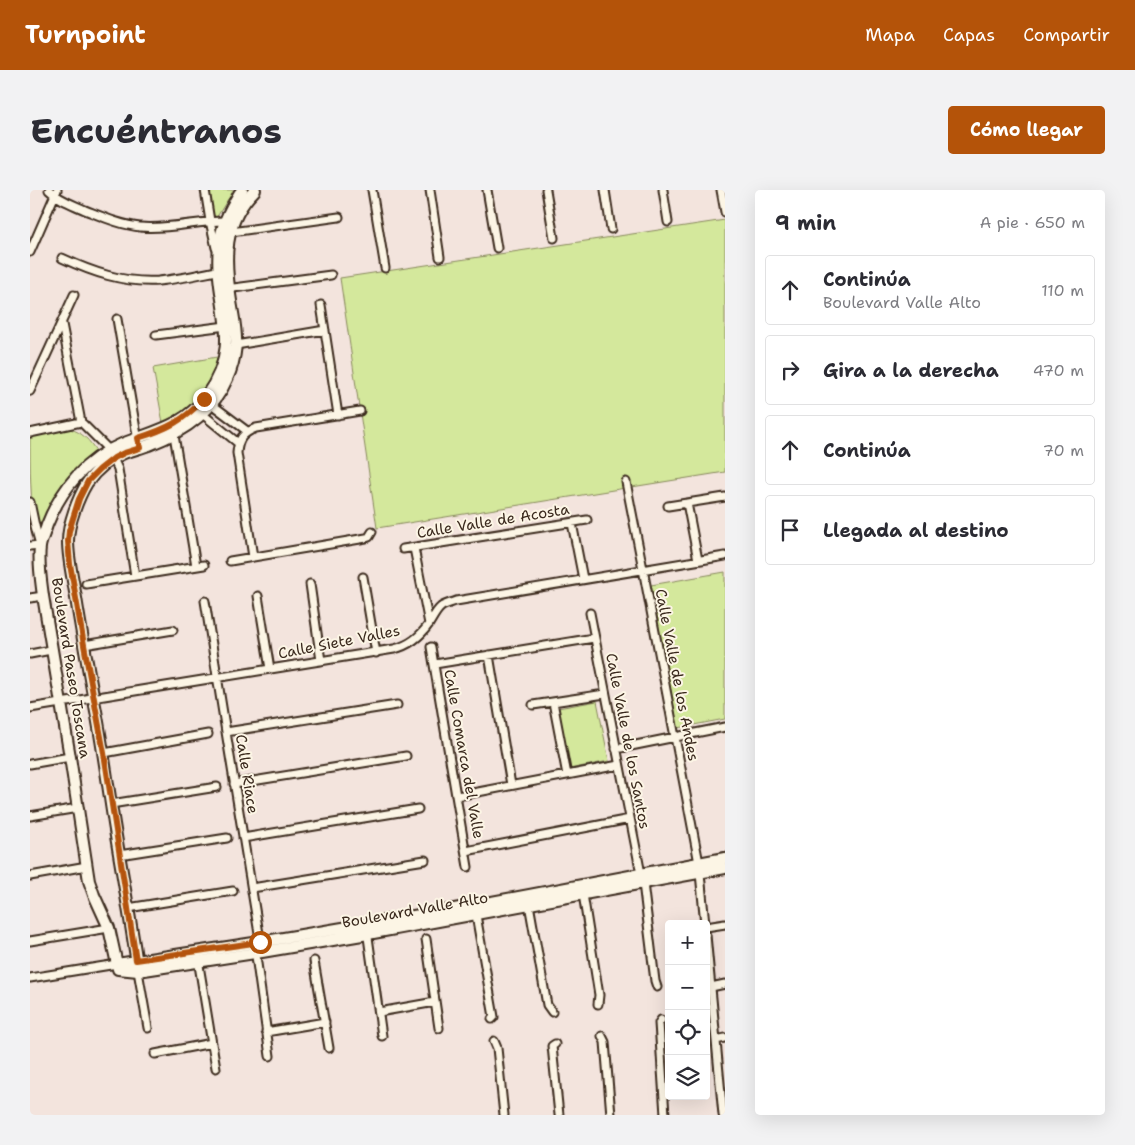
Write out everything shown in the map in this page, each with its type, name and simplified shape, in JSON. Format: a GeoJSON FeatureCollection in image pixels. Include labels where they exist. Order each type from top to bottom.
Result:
{"type":"FeatureCollection","features":[{"type":"Feature","properties":{"kind":"street"},"geometry":{"type":"LineString","coordinates":[[49,190],[74,205],[122,224],[140,227],[179,226],[210,221],[224,221]]}},
{"type":"Feature","properties":{"kind":"street"},"geometry":{"type":"LineString","coordinates":[[205,190],[218,256]]}},
{"type":"Feature","properties":{"kind":"street","name":"Boulevard Paseo Toscana"},"geometry":{"type":"LineString","coordinates":[[208,402],[219,375],[227,346],[225,289],[223,270],[218,256],[219,245],[224,221],[242,190]]}},
{"type":"Feature","properties":{"kind":"street","name":"Boulevard Paseo Toscana"},"geometry":{"type":"LineString","coordinates":[[223,270],[236,216],[255,190]]}},
{"type":"Feature","properties":{"kind":"street"},"geometry":{"type":"LineString","coordinates":[[372,190],[385,268]]}},
{"type":"Feature","properties":{"kind":"street"},"geometry":{"type":"LineString","coordinates":[[430,190],[440,258]]}},
{"type":"Feature","properties":{"kind":"street"},"geometry":{"type":"LineString","coordinates":[[487,190],[497,248]]}},
{"type":"Feature","properties":{"kind":"street"},"geometry":{"type":"LineString","coordinates":[[546,190],[554,238]]}},
{"type":"Feature","properties":{"kind":"street"},"geometry":{"type":"LineString","coordinates":[[605,190],[611,229]]}},
{"type":"Feature","properties":{"kind":"street"},"geometry":{"type":"LineString","coordinates":[[663,190],[668,222]]}},
{"type":"Feature","properties":{"kind":"street"},"geometry":{"type":"LineString","coordinates":[[721,190],[725,212]]}},
{"type":"Feature","properties":{"kind":"street"},"geometry":{"type":"LineString","coordinates":[[30,252],[57,195]]}},
{"type":"Feature","properties":{"kind":"street"},"geometry":{"type":"LineString","coordinates":[[231,232],[339,217]]}},
{"type":"Feature","properties":{"kind":"street"},"geometry":{"type":"LineString","coordinates":[[62,258],[98,273],[138,281],[168,280],[223,270]]}},
{"type":"Feature","properties":{"kind":"street"},"geometry":{"type":"LineString","coordinates":[[225,289],[331,274]]}},
{"type":"Feature","properties":{"kind":"street","name":"Boulevard Paseo Toscana"},"geometry":{"type":"LineString","coordinates":[[139,443],[174,435],[220,392],[228,377],[236,345],[236,332],[225,289]]}},
{"type":"Feature","properties":{"kind":"street"},"geometry":{"type":"LineString","coordinates":[[30,391],[74,295]]}},
{"type":"Feature","properties":{"kind":"street"},"geometry":{"type":"LineString","coordinates":[[321,305],[338,415]]}},
{"type":"Feature","properties":{"kind":"street"},"geometry":{"type":"LineString","coordinates":[[117,318],[139,443]]}},
{"type":"Feature","properties":{"kind":"street"},"geometry":{"type":"LineString","coordinates":[[61,324],[81,422],[111,454],[118,469],[135,576]]}},
{"type":"Feature","properties":{"kind":"street"},"geometry":{"type":"LineString","coordinates":[[156,335],[226,326]]}},
{"type":"Feature","properties":{"kind":"street"},"geometry":{"type":"LineString","coordinates":[[236,345],[325,330]]}},
{"type":"Feature","properties":{"kind":"street"},"geometry":{"type":"LineString","coordinates":[[208,402],[248,431]]}},
{"type":"Feature","properties":{"kind":"street"},"geometry":{"type":"LineString","coordinates":[[199,411],[238,443]]}},
{"type":"Feature","properties":{"kind":"street","name":"Boulevard Paseo Toscana"},"geometry":{"type":"LineString","coordinates":[[115,966],[109,928],[89,881],[35,545],[68,485],[86,466],[139,443],[199,411]]}},
{"type":"Feature","properties":{"kind":"street"},"geometry":{"type":"LineString","coordinates":[[253,557],[238,462],[238,443],[248,431],[256,428],[360,411]]}},
{"type":"Feature","properties":{"kind":"street"},"geometry":{"type":"LineString","coordinates":[[30,433],[81,422]]}},
{"type":"Feature","properties":{"kind":"street"},"geometry":{"type":"LineString","coordinates":[[86,584],[200,565],[174,435]]}},
{"type":"Feature","properties":{"kind":"street","name":"Boulevard Paseo Toscana"},"geometry":{"type":"LineString","coordinates":[[111,454],[88,481],[79,499],[69,531],[68,541],[70,564],[104,753],[138,972]]}},
{"type":"Feature","properties":{"kind":"street","name":"Calle Valle de los Andes"},"geometry":{"type":"LineString","coordinates":[[626,482],[700,868],[705,920]]}},
{"type":"Feature","properties":{"kind":"street"},"geometry":{"type":"LineString","coordinates":[[668,506],[725,497]]}},
{"type":"Feature","properties":{"kind":"street"},"geometry":{"type":"LineString","coordinates":[[30,502],[35,526],[35,545]]}},
{"type":"Feature","properties":{"kind":"street"},"geometry":{"type":"LineString","coordinates":[[687,503],[698,560]]}},
{"type":"Feature","properties":{"kind":"street","name":"Calle Valle de Acosta"},"geometry":{"type":"LineString","coordinates":[[403,549],[587,520]]}},
{"type":"Feature","properties":{"kind":"street"},"geometry":{"type":"LineString","coordinates":[[572,523],[583,580]]}},
{"type":"Feature","properties":{"kind":"street"},"geometry":{"type":"LineString","coordinates":[[230,561],[366,538],[372,532]]}},
{"type":"Feature","properties":{"kind":"street"},"geometry":{"type":"LineString","coordinates":[[414,548],[429,624]]}},
{"type":"Feature","properties":{"kind":"street","name":"Calle Siete Valles"},"geometry":{"type":"LineString","coordinates":[[30,708],[402,647],[423,633],[442,606],[456,601],[725,556]]}},
{"type":"Feature","properties":{"kind":"street"},"geometry":{"type":"LineString","coordinates":[[363,578],[376,652]]}},
{"type":"Feature","properties":{"kind":"street"},"geometry":{"type":"LineString","coordinates":[[310,584],[321,661]]}},
{"type":"Feature","properties":{"kind":"street"},"geometry":{"type":"LineString","coordinates":[[30,598],[43,596]]}},
{"type":"Feature","properties":{"kind":"street"},"geometry":{"type":"LineString","coordinates":[[258,596],[270,670]]}},
{"type":"Feature","properties":{"kind":"street","name":"Calle Riace"},"geometry":{"type":"LineString","coordinates":[[205,601],[252,888],[270,1056]]}},
{"type":"Feature","properties":{"kind":"street","name":"Calle Valle de los Santos"},"geometry":{"type":"LineString","coordinates":[[590,612],[642,879],[654,981],[657,987]]}},
{"type":"Feature","properties":{"kind":"street"},"geometry":{"type":"LineString","coordinates":[[84,645],[173,630]]}},
{"type":"Feature","properties":{"kind":"street"},"geometry":{"type":"LineString","coordinates":[[435,664],[594,638]]}},
{"type":"Feature","properties":{"kind":"street","name":"Calle Comarca del Valle"},"geometry":{"type":"LineString","coordinates":[[431,646],[468,867]]}},
{"type":"Feature","properties":{"kind":"street"},"geometry":{"type":"LineString","coordinates":[[30,654],[52,650]]}},
{"type":"Feature","properties":{"kind":"street"},"geometry":{"type":"LineString","coordinates":[[489,654],[511,785]]}},
{"type":"Feature","properties":{"kind":"street"},"geometry":{"type":"LineString","coordinates":[[533,705],[605,694]]}},
{"type":"Feature","properties":{"kind":"street"},"geometry":{"type":"LineString","coordinates":[[553,702],[567,775]]}},
{"type":"Feature","properties":{"kind":"street"},"geometry":{"type":"LineString","coordinates":[[226,732],[397,705]]}},
{"type":"Feature","properties":{"kind":"street"},"geometry":{"type":"LineString","coordinates":[[616,749],[725,728]]}},
{"type":"Feature","properties":{"kind":"street"},"geometry":{"type":"LineString","coordinates":[[104,753],[208,734]]}},
{"type":"Feature","properties":{"kind":"street"},"geometry":{"type":"LineString","coordinates":[[234,784],[406,756]]}},
{"type":"Feature","properties":{"kind":"street"},"geometry":{"type":"LineString","coordinates":[[30,764],[70,757]]}},
{"type":"Feature","properties":{"kind":"street"},"geometry":{"type":"LineString","coordinates":[[456,796],[619,764]]}},
{"type":"Feature","properties":{"kind":"street"},"geometry":{"type":"LineString","coordinates":[[111,804],[217,787]]}},
{"type":"Feature","properties":{"kind":"street"},"geometry":{"type":"LineString","coordinates":[[30,816],[78,808]]}},
{"type":"Feature","properties":{"kind":"street"},"geometry":{"type":"LineString","coordinates":[[243,838],[418,809]]}},
{"type":"Feature","properties":{"kind":"street"},"geometry":{"type":"LineString","coordinates":[[466,851],[630,819]]}},
{"type":"Feature","properties":{"kind":"street"},"geometry":{"type":"LineString","coordinates":[[119,855],[227,838]]}},
{"type":"Feature","properties":{"kind":"street","name":"Boulevard Valle Alto"},"geometry":{"type":"LineString","coordinates":[[700,868],[725,858]]}},
{"type":"Feature","properties":{"kind":"street"},"geometry":{"type":"LineString","coordinates":[[252,888],[425,860]]}},
{"type":"Feature","properties":{"kind":"street"},"geometry":{"type":"LineString","coordinates":[[30,876],[87,866]]}},
{"type":"Feature","properties":{"kind":"street","name":"Boulevard Valle Alto"},"geometry":{"type":"LineString","coordinates":[[367,929],[449,910],[700,868],[725,868]]}},
{"type":"Feature","properties":{"kind":"street","name":"Boulevard Valle Alto"},"geometry":{"type":"LineString","coordinates":[[115,966],[138,972],[198,957],[367,929],[476,915],[583,894],[642,879]]}},
{"type":"Feature","properties":{"kind":"street"},"geometry":{"type":"LineString","coordinates":[[128,908],[233,890]]}},
{"type":"Feature","properties":{"kind":"street"},"geometry":{"type":"LineString","coordinates":[[583,894],[599,995],[598,1004]]}},
{"type":"Feature","properties":{"kind":"street"},"geometry":{"type":"LineString","coordinates":[[529,904],[548,1005],[552,1012]]}},
{"type":"Feature","properties":{"kind":"street"},"geometry":{"type":"LineString","coordinates":[[476,915],[494,1017],[492,1019]]}},
{"type":"Feature","properties":{"kind":"street"},"geometry":{"type":"LineString","coordinates":[[710,926],[725,924]]}},
{"type":"Feature","properties":{"kind":"street"},"geometry":{"type":"LineString","coordinates":[[30,941],[109,928]]}},
{"type":"Feature","properties":{"kind":"street"},"geometry":{"type":"LineString","coordinates":[[367,929],[382,1036]]}},
{"type":"Feature","properties":{"kind":"street"},"geometry":{"type":"LineString","coordinates":[[426,939],[439,1028]]}},
{"type":"Feature","properties":{"kind":"street"},"geometry":{"type":"LineString","coordinates":[[198,957],[216,1068]]}},
{"type":"Feature","properties":{"kind":"street","name":"Boulevard Valle Alto"},"geometry":{"type":"LineString","coordinates":[[30,978],[115,966],[136,960],[198,957]]}},
{"type":"Feature","properties":{"kind":"street"},"geometry":{"type":"LineString","coordinates":[[314,961],[329,1048]]}},
{"type":"Feature","properties":{"kind":"street"},"geometry":{"type":"LineString","coordinates":[[709,965],[723,1115]]}},
{"type":"Feature","properties":{"kind":"street"},"geometry":{"type":"LineString","coordinates":[[138,972],[148,1028]]}},
{"type":"Feature","properties":{"kind":"street"},"geometry":{"type":"LineString","coordinates":[[711,987],[725,984]]}},
{"type":"Feature","properties":{"kind":"street"},"geometry":{"type":"LineString","coordinates":[[379,1012],[435,1002]]}},
{"type":"Feature","properties":{"kind":"street"},"geometry":{"type":"LineString","coordinates":[[661,1020],[659,1023],[665,1115]]}},
{"type":"Feature","properties":{"kind":"street"},"geometry":{"type":"LineString","coordinates":[[266,1032],[325,1022]]}},
{"type":"Feature","properties":{"kind":"street"},"geometry":{"type":"LineString","coordinates":[[602,1036],[605,1042],[611,1115]]}},
{"type":"Feature","properties":{"kind":"street"},"geometry":{"type":"LineString","coordinates":[[716,1040],[725,1038]]}},
{"type":"Feature","properties":{"kind":"street"},"geometry":{"type":"LineString","coordinates":[[494,1042],[498,1048],[504,1115]]}},
{"type":"Feature","properties":{"kind":"street"},"geometry":{"type":"LineString","coordinates":[[155,1054],[212,1043]]}},
{"type":"Feature","properties":{"kind":"street"},"geometry":{"type":"LineString","coordinates":[[555,1044],[552,1046],[559,1115]]}},
{"type":"Feature","properties":{"kind":"green space"},"geometry":{"type":"Polygon","coordinates":[[[207,190],[236,190],[215,220],[212,220],[207,190]]]}},
{"type":"Feature","properties":{"kind":"green space"},"geometry":{"type":"Polygon","coordinates":[[[725,220],[725,472],[377,528],[340,278],[725,220]]]}},
{"type":"Feature","properties":{"kind":"green space"},"geometry":{"type":"Polygon","coordinates":[[[217,357],[211,379],[199,398],[182,413],[163,423],[153,368],[217,357]]]}},
{"type":"Feature","properties":{"kind":"green space"},"geometry":{"type":"Polygon","coordinates":[[[70,429],[85,437],[96,451],[62,485],[39,528],[36,529],[31,496],[30,437],[70,429]]]}},
{"type":"Feature","properties":{"kind":"green space"},"geometry":{"type":"Polygon","coordinates":[[[725,572],[725,719],[678,728],[651,585],[725,572]]]}},
{"type":"Feature","properties":{"kind":"green space"},"geometry":{"type":"Polygon","coordinates":[[[597,701],[609,761],[569,769],[558,708],[597,701]]]}},
{"type":"Feature","properties":{"kind":"route"},"geometry":{"type":"LineString","coordinates":[[204,399],[181,420],[157,432],[138,438],[140,448],[114,458],[94,474],[88,481],[79,499],[69,531],[68,552],[104,753],[136,960],[260,942]]}}]}
